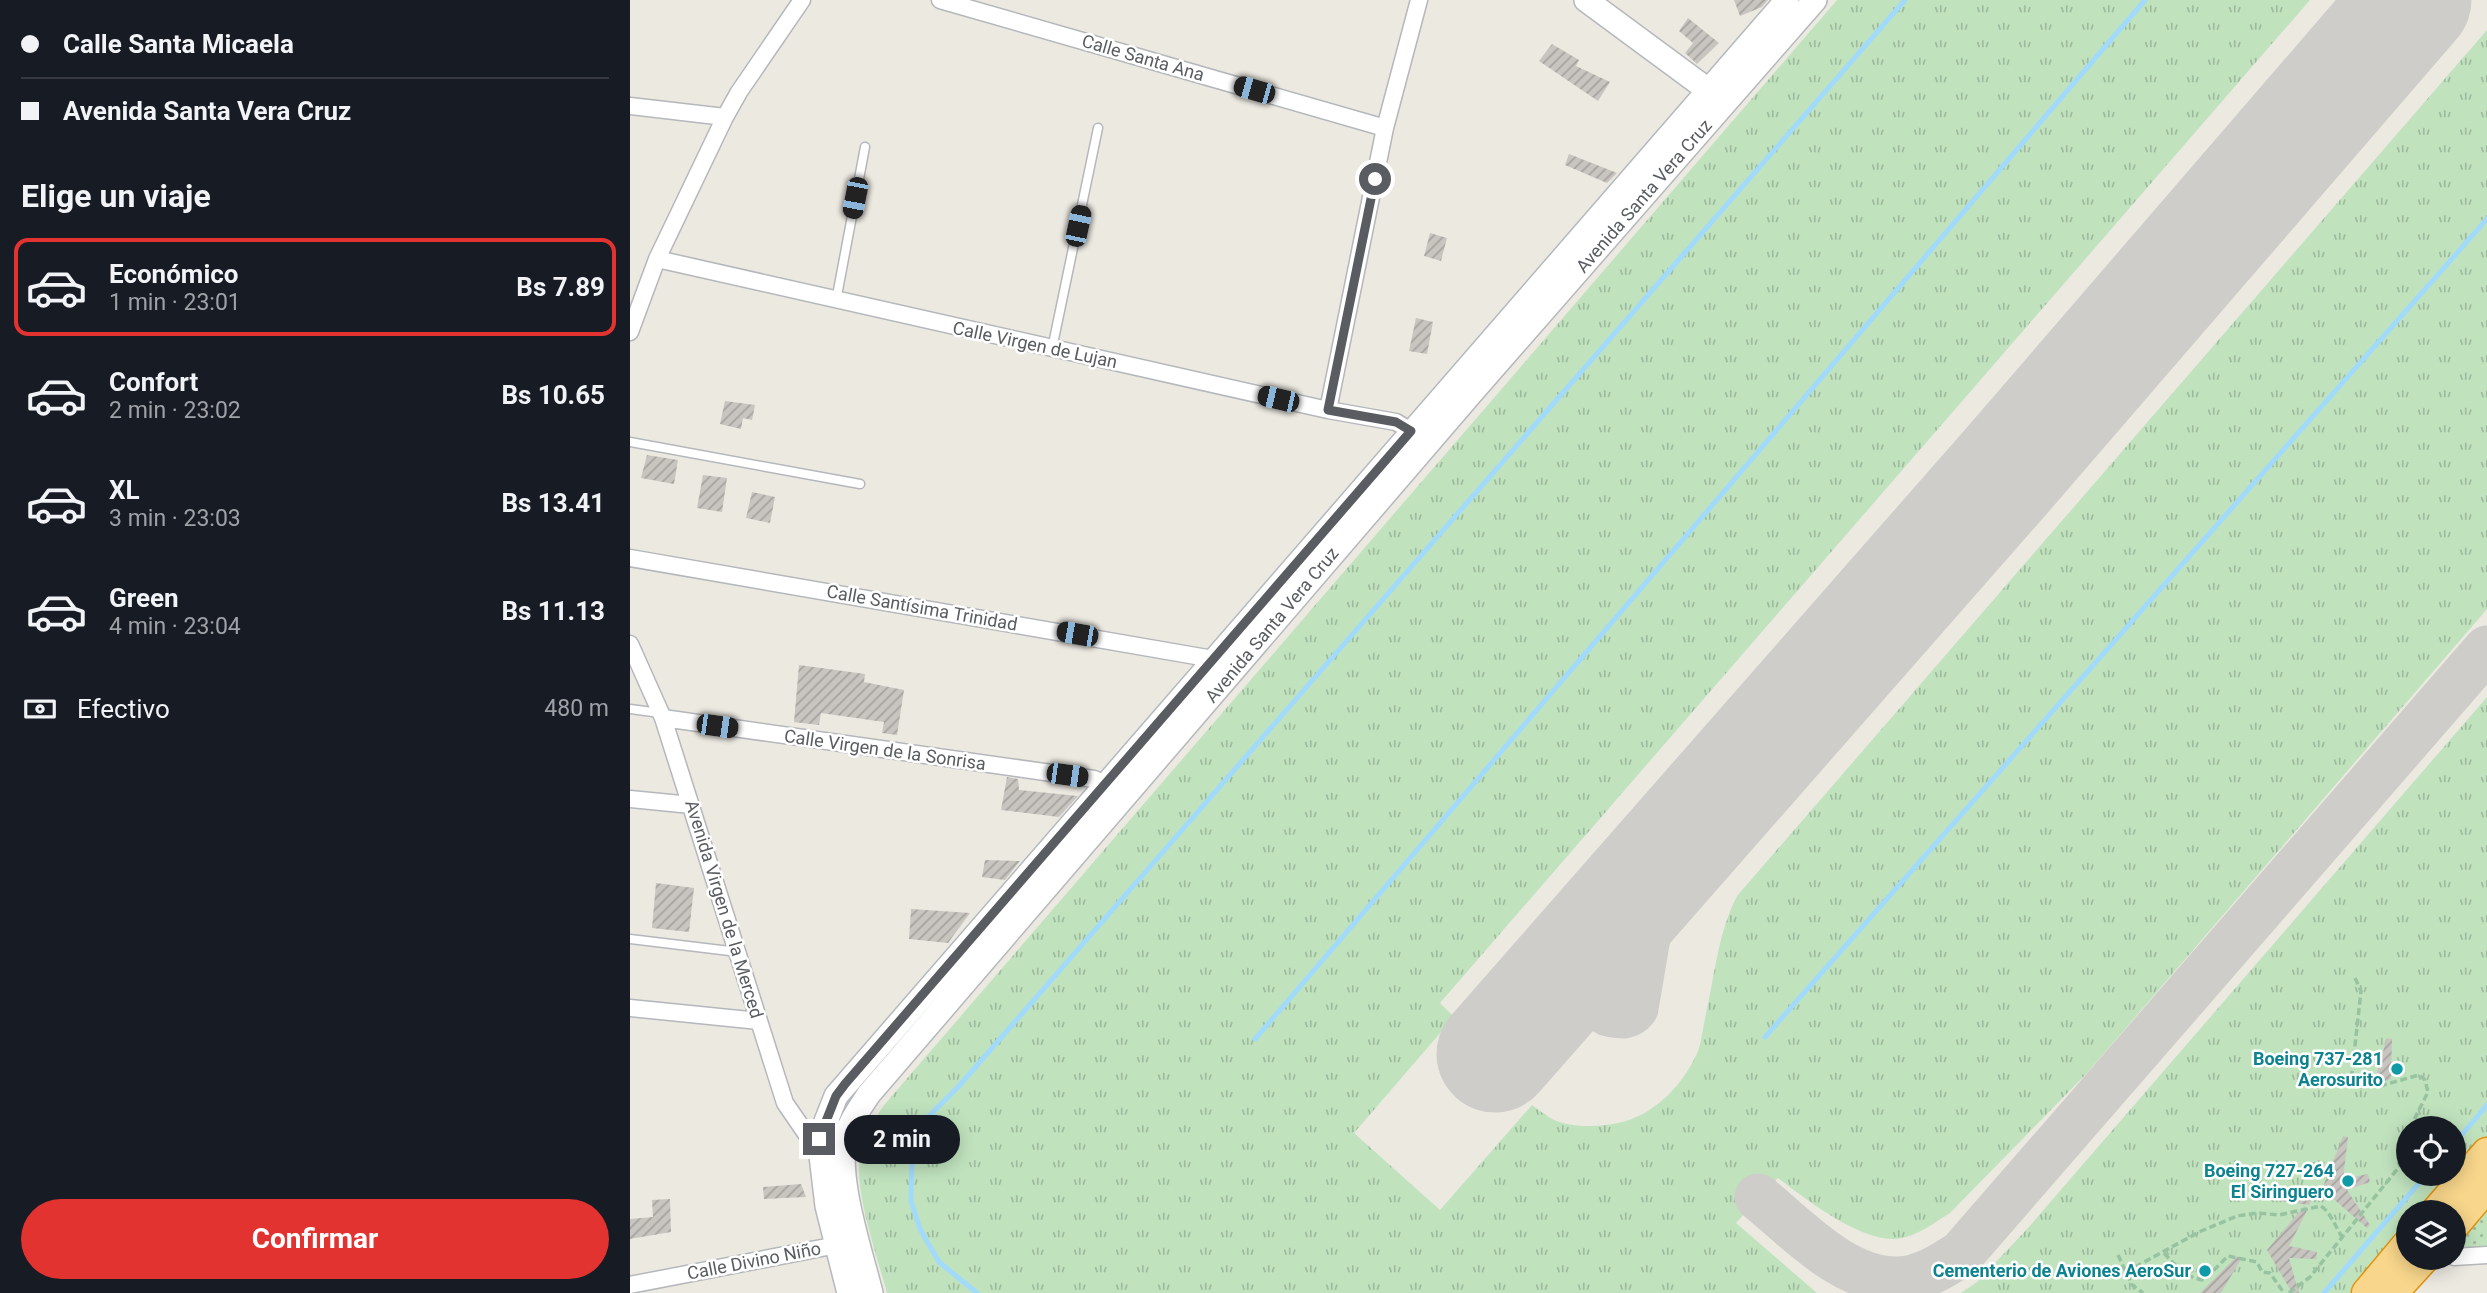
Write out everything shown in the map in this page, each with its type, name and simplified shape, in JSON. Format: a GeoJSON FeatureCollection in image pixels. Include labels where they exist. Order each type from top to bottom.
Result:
{"type":"FeatureCollection","features":[{"type":"Feature","properties":{"kind":"highway"},"geometry":{"type":"LineString","coordinates":[[2446,1200],[2487,1153]]}},
{"type":"Feature","properties":{"kind":"highway"},"geometry":{"type":"LineString","coordinates":[[2466,1210],[2487,1185]]}},
{"type":"Feature","properties":{"kind":"highway"},"geometry":{"type":"LineString","coordinates":[[2380,1291],[2396,1264]]}},
{"type":"Feature","properties":{"kind":"highway"},"geometry":{"type":"LineString","coordinates":[[2380,1291],[2408,1270]]}},
{"type":"Feature","properties":{"kind":"main road"},"geometry":{"type":"LineString","coordinates":[[1586,0],[1708,90]]}},
{"type":"Feature","properties":{"kind":"main road","name":"Avenida Santa Vera Cruz"},"geometry":{"type":"LineString","coordinates":[[849,1293],[823,1183],[819,1139],[836,1096],[1787,0]]}},
{"type":"Feature","properties":{"kind":"main road","name":"Avenida Santa Vera Cruz"},"geometry":{"type":"LineString","coordinates":[[871,1293],[847,1192],[844,1165],[847,1132],[869,1094],[1473,391],[1815,0]]}},
{"type":"Feature","properties":{"kind":"street"},"geometry":{"type":"LineString","coordinates":[[631,325],[657,259],[724,117],[802,0]]}},
{"type":"Feature","properties":{"kind":"street","name":"Calle Santa Ana"},"geometry":{"type":"LineString","coordinates":[[940,0],[1385,128]]}},
{"type":"Feature","properties":{"kind":"street"},"geometry":{"type":"LineString","coordinates":[[1328,410],[1385,128],[1419,0]]}},
{"type":"Feature","properties":{"kind":"street"},"geometry":{"type":"LineString","coordinates":[[630,106],[724,117]]}},
{"type":"Feature","properties":{"kind":"street","name":"Calle Virgen de Lujan"},"geometry":{"type":"LineString","coordinates":[[657,259],[1328,410],[1396,422],[1411,431]]}},
{"type":"Feature","properties":{"kind":"street","name":"Calle Santísima Trinidad"},"geometry":{"type":"LineString","coordinates":[[630,558],[1213,659]]}},
{"type":"Feature","properties":{"kind":"street","name":"Avenida Virgen de la Merced"},"geometry":{"type":"LineString","coordinates":[[630,644],[661,715],[785,1103],[807,1135],[819,1139]]}},
{"type":"Feature","properties":{"kind":"street","name":"Calle Virgen de la Sonrisa"},"geometry":{"type":"LineString","coordinates":[[661,715],[1094,779],[1106,784]]}},
{"type":"Feature","properties":{"kind":"street"},"geometry":{"type":"LineString","coordinates":[[630,799],[691,805]]}},
{"type":"Feature","properties":{"kind":"street"},"geometry":{"type":"LineString","coordinates":[[630,1007],[759,1021]]}},
{"type":"Feature","properties":{"kind":"street"},"geometry":{"type":"LineString","coordinates":[[819,1139],[845,1143]]}},
{"type":"Feature","properties":{"kind":"street","name":"Calle Divino Niño"},"geometry":{"type":"LineString","coordinates":[[630,1285],[837,1245]]}},
{"type":"Feature","properties":{"kind":"street"},"geometry":{"type":"LineString","coordinates":[[2466,1256],[2487,1255]]}},
{"type":"Feature","properties":{"kind":"lane"},"geometry":{"type":"LineString","coordinates":[[1052,348],[1098,128]]}},
{"type":"Feature","properties":{"kind":"lane"},"geometry":{"type":"LineString","coordinates":[[836,301],[865,147]]}},
{"type":"Feature","properties":{"kind":"lane"},"geometry":{"type":"LineString","coordinates":[[630,442],[860,485]]}},
{"type":"Feature","properties":{"kind":"lane"},"geometry":{"type":"LineString","coordinates":[[630,709],[661,715]]}},
{"type":"Feature","properties":{"kind":"lane"},"geometry":{"type":"LineString","coordinates":[[630,939],[738,952]]}},
{"type":"Feature","properties":{"kind":"path"},"geometry":{"type":"LineString","coordinates":[[2355,978],[2361,991],[2351,1082],[2358,1087],[2380,1086],[2419,1076],[2425,1080],[2428,1092],[2416,1116]]}},
{"type":"Feature","properties":{"kind":"path"},"geometry":{"type":"LineString","coordinates":[[2289,1293],[2310,1277],[2396,1171]]}},
{"type":"Feature","properties":{"kind":"path"},"geometry":{"type":"LineString","coordinates":[[2126,1272],[2199,1232],[2237,1216],[2258,1213],[2279,1215],[2322,1206],[2329,1211],[2342,1237]]}},
{"type":"Feature","properties":{"kind":"path"},"geometry":{"type":"LineString","coordinates":[[2164,1253],[2193,1279],[2204,1280],[2228,1256],[2257,1262],[2262,1272],[2270,1273],[2284,1293]]}},
{"type":"Feature","properties":{"kind":"path"},"geometry":{"type":"LineString","coordinates":[[2118,1255],[2132,1285],[2143,1293]]}},
{"type":"Feature","properties":{"kind":"green space"},"geometry":{"type":"Polygon","coordinates":[[[1837,0],[2310,0],[1440,1003],[1454,1017],[1354,1133],[1440,1210],[1532,1105],[1561,1123],[1595,1126],[1631,1119],[1666,1097],[1685,1075],[1698,1051],[1721,939],[1737,896],[2487,30],[2487,609],[2087,1073],[1950,1213],[1915,1234],[1887,1239],[1871,1235],[1837,1219],[1778,1178],[1736,1223],[1817,1293],[887,1293],[868,1225],[859,1172],[861,1150],[866,1136],[885,1104],[1837,0]]]}},
{"type":"Feature","properties":{"kind":"green space"},"geometry":{"type":"Polygon","coordinates":[[[2487,697],[2487,1138],[2466,1162],[2466,1116],[2396,1116],[2396,1186],[2445,1186],[2433,1200],[2396,1200],[2396,1243],[2353,1293],[1961,1293],[1977,1282],[2028,1228],[2487,697]]]}},
{"type":"Feature","properties":{"kind":"green space"},"geometry":{"type":"Polygon","coordinates":[[[2487,1196],[2487,1248],[2466,1249],[2466,1221],[2487,1196]]]}},
{"type":"Feature","properties":{"kind":"building"},"geometry":{"type":"Polygon","coordinates":[[[1734,0],[1768,0],[1762,7],[1740,16],[1734,0]]]}},
{"type":"Feature","properties":{"kind":"building"},"geometry":{"type":"Polygon","coordinates":[[[1688,18],[1719,43],[1697,64],[1685,53],[1693,43],[1679,31],[1688,18]]]}},
{"type":"Feature","properties":{"kind":"building"},"geometry":{"type":"Polygon","coordinates":[[[1552,44],[1579,60],[1576,66],[1610,82],[1598,101],[1539,61],[1552,44]]]}},
{"type":"Feature","properties":{"kind":"building"},"geometry":{"type":"Polygon","coordinates":[[[1569,154],[1617,173],[1607,183],[1565,165],[1569,154]]]}},
{"type":"Feature","properties":{"kind":"building"},"geometry":{"type":"Polygon","coordinates":[[[1430,233],[1447,238],[1441,261],[1424,256],[1430,233]]]}},
{"type":"Feature","properties":{"kind":"building"},"geometry":{"type":"Polygon","coordinates":[[[1416,318],[1433,322],[1427,354],[1409,351],[1416,318]]]}},
{"type":"Feature","properties":{"kind":"building"},"geometry":{"type":"Polygon","coordinates":[[[725,401],[755,405],[752,420],[743,418],[741,429],[720,424],[725,401]]]}},
{"type":"Feature","properties":{"kind":"building"},"geometry":{"type":"Polygon","coordinates":[[[647,455],[678,460],[674,484],[641,478],[647,455]]]}},
{"type":"Feature","properties":{"kind":"building"},"geometry":{"type":"Polygon","coordinates":[[[703,475],[727,478],[722,512],[697,508],[703,475]]]}},
{"type":"Feature","properties":{"kind":"building"},"geometry":{"type":"Polygon","coordinates":[[[752,492],[775,497],[770,523],[746,518],[752,492]]]}},
{"type":"Feature","properties":{"kind":"building"},"geometry":{"type":"Polygon","coordinates":[[[799,665],[865,674],[864,682],[904,690],[897,735],[882,733],[884,722],[821,713],[819,725],[794,722],[799,665]]]}},
{"type":"Feature","properties":{"kind":"building"},"geometry":{"type":"Polygon","coordinates":[[[1007,777],[1018,779],[1019,790],[1078,796],[1059,817],[1001,810],[1007,777]]]}},
{"type":"Feature","properties":{"kind":"building"},"geometry":{"type":"Polygon","coordinates":[[[985,860],[1020,861],[1005,880],[982,877],[985,860]]]}},
{"type":"Feature","properties":{"kind":"building"},"geometry":{"type":"Polygon","coordinates":[[[656,883],[694,888],[689,932],[652,928],[656,883]]]}},
{"type":"Feature","properties":{"kind":"building"},"geometry":{"type":"Polygon","coordinates":[[[911,909],[970,913],[948,943],[909,939],[911,909]]]}},
{"type":"Feature","properties":{"kind":"building"},"geometry":{"type":"Polygon","coordinates":[[[2387,1038],[2392,1039],[2391,1079],[2383,1082],[2376,1076],[2387,1038]]]}},
{"type":"Feature","properties":{"kind":"building","name":"Boeing 727-264 El Siringuero"},"geometry":{"type":"Polygon","coordinates":[[[2343,1136],[2348,1137],[2343,1179],[2368,1174],[2370,1182],[2347,1190],[2370,1225],[2367,1228],[2322,1189],[2343,1136]]]}},
{"type":"Feature","properties":{"kind":"building"},"geometry":{"type":"Polygon","coordinates":[[[801,1184],[806,1197],[764,1199],[763,1187],[801,1184]]]}},
{"type":"Feature","properties":{"kind":"building"},"geometry":{"type":"Polygon","coordinates":[[[2319,1186],[2309,1205],[2266,1199],[2266,1198],[2319,1186]]]}},
{"type":"Feature","properties":{"kind":"building"},"geometry":{"type":"Polygon","coordinates":[[[670,1199],[671,1232],[630,1239],[630,1219],[653,1217],[652,1200],[670,1199]]]}},
{"type":"Feature","properties":{"kind":"building"},"geometry":{"type":"Polygon","coordinates":[[[2304,1206],[2308,1209],[2289,1246],[2317,1252],[2316,1259],[2289,1258],[2299,1293],[2292,1293],[2267,1250],[2304,1206]]]}},
{"type":"Feature","properties":{"kind":"building"},"geometry":{"type":"Polygon","coordinates":[[[2237,1256],[2241,1259],[2221,1293],[2200,1293],[2237,1256]]]}},
{"type":"Feature","properties":{"kind":"waterway"},"geometry":{"type":"LineString","coordinates":[[977,1293],[939,1262],[920,1229],[911,1201],[912,1158],[925,1120],[959,1086],[1905,0]]}},
{"type":"Feature","properties":{"kind":"waterway"},"geometry":{"type":"LineString","coordinates":[[1255,1039],[2145,0]]}},
{"type":"Feature","properties":{"kind":"waterway"},"geometry":{"type":"LineString","coordinates":[[1765,1037],[2487,219]]}},
{"type":"Feature","properties":{"kind":"waterway"},"geometry":{"type":"LineString","coordinates":[[2466,1130],[2487,1105]]}},
{"type":"Feature","properties":{"kind":"waterway"},"geometry":{"type":"LineString","coordinates":[[2324,1293],[2417,1186]]}},
{"type":"Feature","properties":{"kind":"taxiway"},"geometry":{"type":"LineString","coordinates":[[1758,1197],[1823,1251],[1841,1263],[1879,1278],[1899,1280],[1916,1277],[1940,1267],[1962,1253],[2487,649]]}},
{"type":"Feature","properties":{"kind":"taxiway"},"geometry":{"type":"LineString","coordinates":[[1608,1013],[1626,1015],[1635,1008],[1652,908],[1670,855]]}},
{"type":"Feature","properties":{"kind":"runway"},"geometry":{"type":"LineString","coordinates":[[1495,1054],[2010,467],[2413,0]]}},
{"type":"Feature","properties":{"kind":"place","name":"Boeing 737-281 Aerosurito"},"geometry":{"type":"Point","coordinates":[2397,1069]}},
{"type":"Feature","properties":{"kind":"place","name":"Boeing 727-264 El Siringuero"},"geometry":{"type":"Point","coordinates":[2348,1181]}},
{"type":"Feature","properties":{"kind":"place","name":"Cementerio de Aviones AeroSur"},"geometry":{"type":"Point","coordinates":[2205,1271]}},
{"type":"Feature","properties":{"kind":"route"},"geometry":{"type":"LineString","coordinates":[[819,1139],[825,1117],[845,1084],[1411,431],[1396,422],[1328,410],[1375,179]]}}]}
